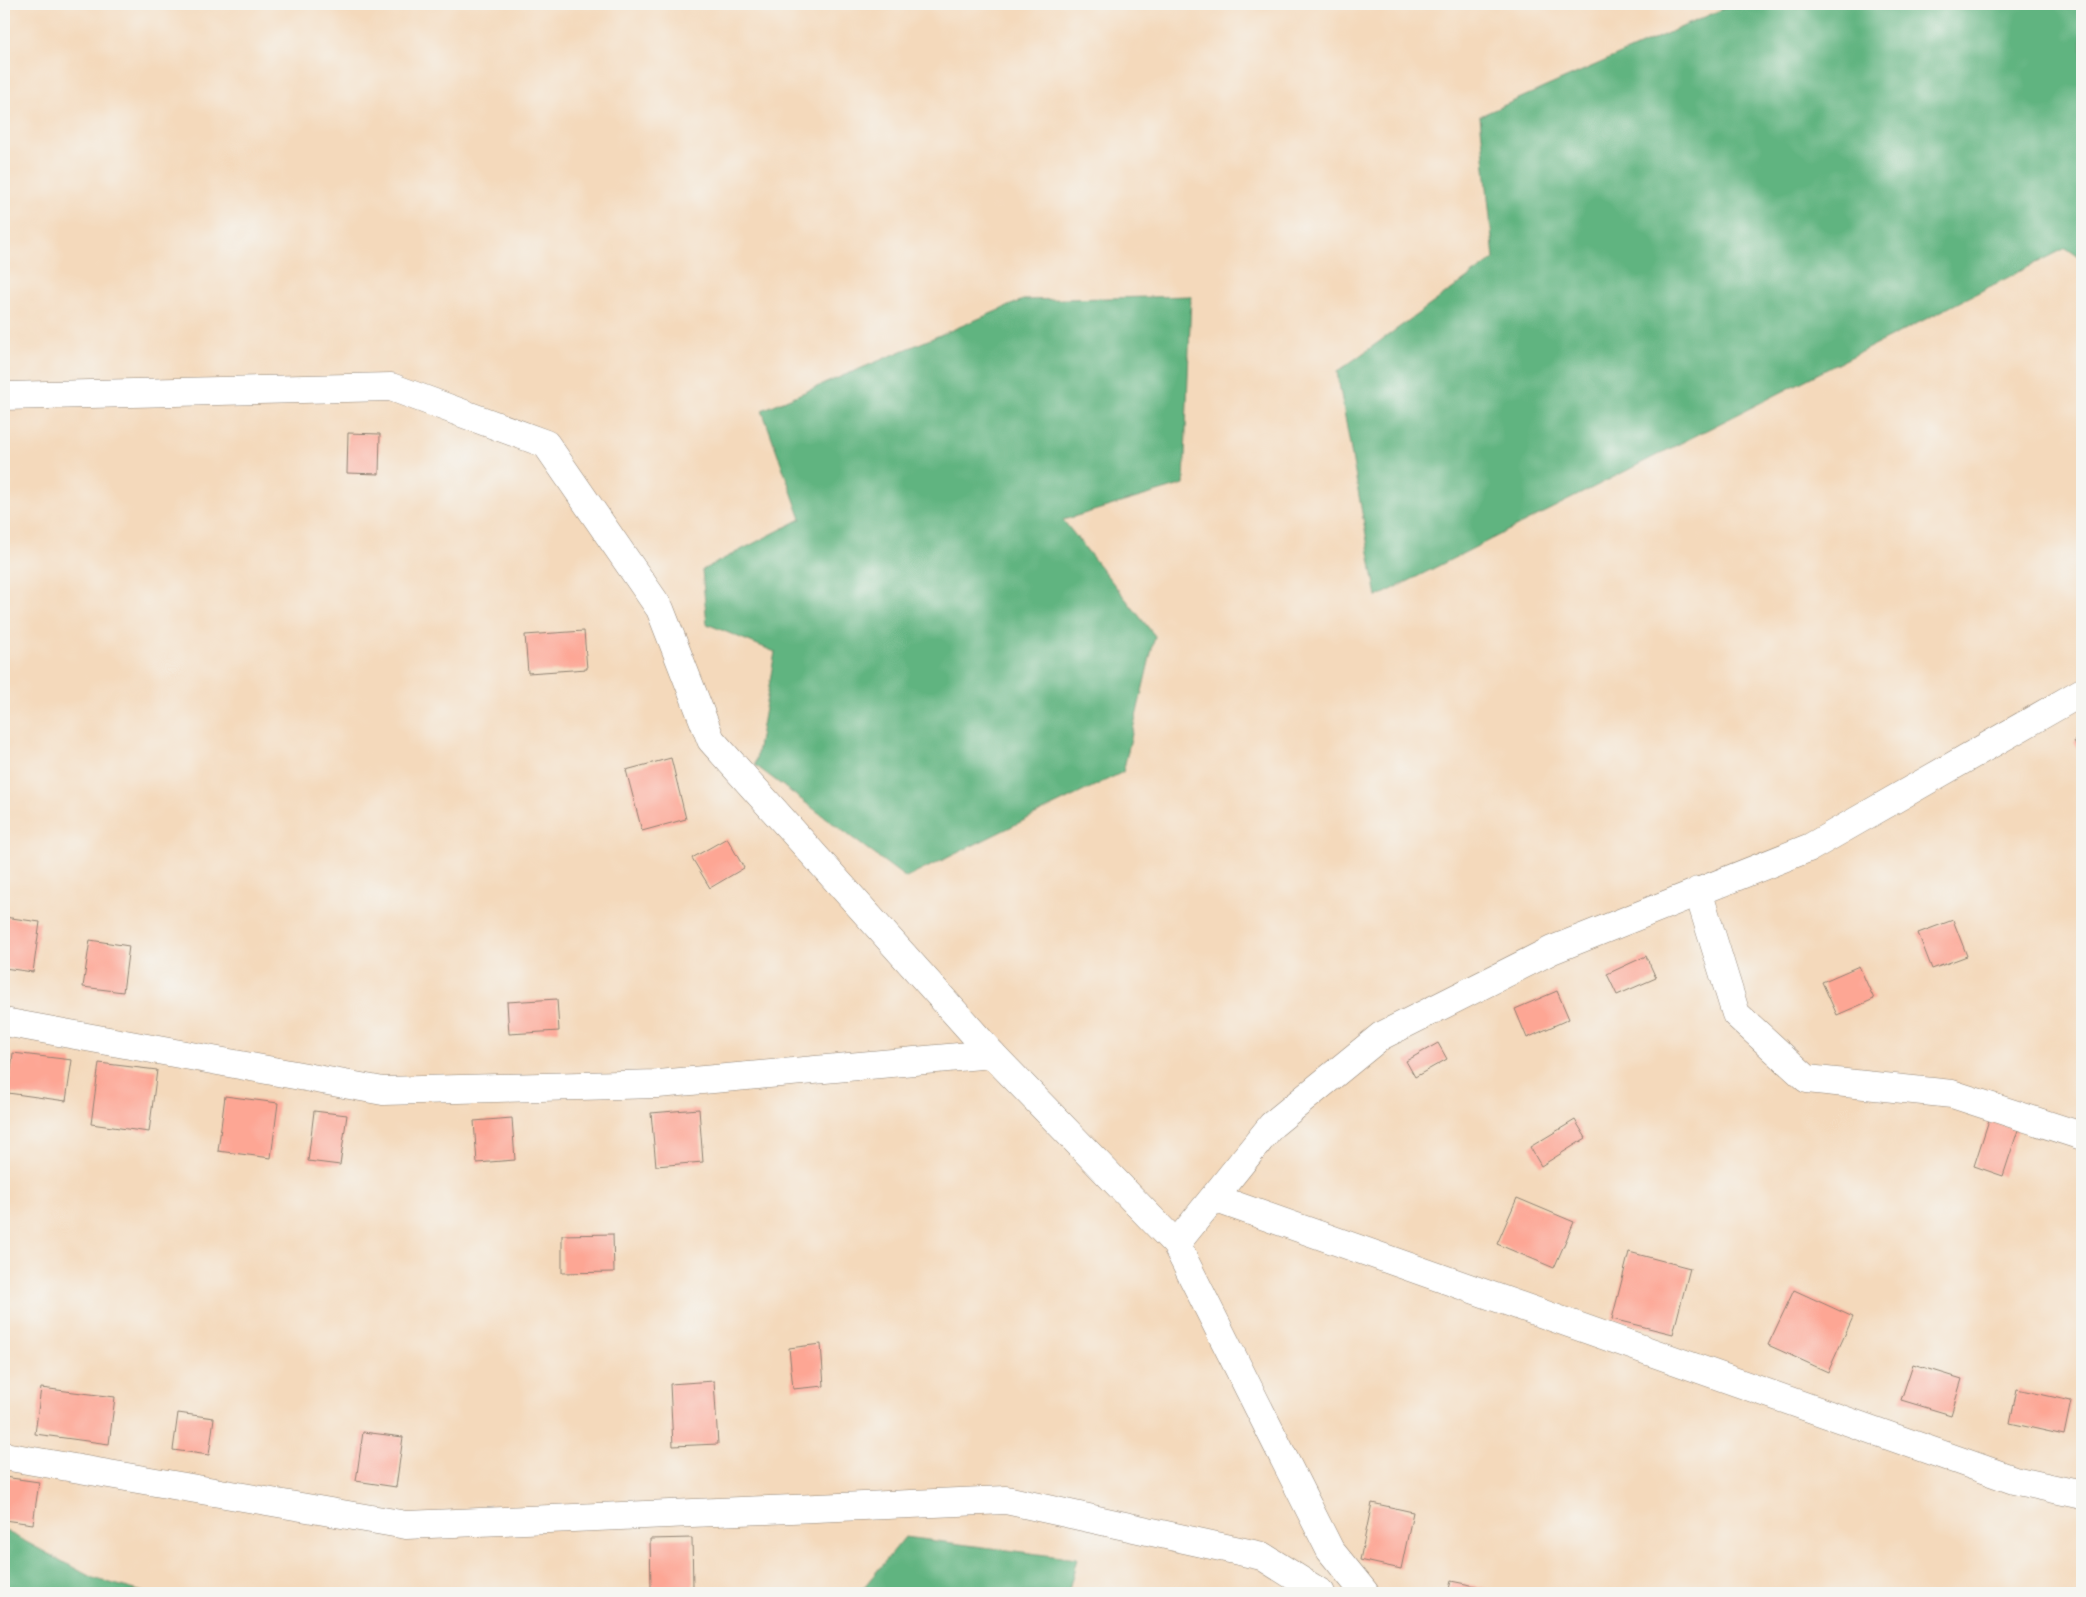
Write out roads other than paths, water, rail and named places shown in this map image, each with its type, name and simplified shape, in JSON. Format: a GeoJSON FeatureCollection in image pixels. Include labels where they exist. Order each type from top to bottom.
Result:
{"type":"FeatureCollection","features":[{"type":"Feature","properties":{"kind":"street"},"geometry":{"type":"LineString","coordinates":[[4,396],[391,388],[546,444],[660,609],[711,740],[992,1054],[1176,1244],[1330,1550],[1365,1593]]}},
{"type":"Feature","properties":{"kind":"street"},"geometry":{"type":"LineString","coordinates":[[1176,1244],[1272,1125],[1381,1036],[1552,950],[1811,847],[2082,692]]}},
{"type":"Feature","properties":{"kind":"street"},"geometry":{"type":"LineString","coordinates":[[1698,891],[1736,1014],[1806,1079],[1952,1094],[2082,1136]]}},
{"type":"Feature","properties":{"kind":"street"},"geometry":{"type":"LineString","coordinates":[[4,1022],[383,1091],[658,1084],[992,1054]]}},
{"type":"Feature","properties":{"kind":"street"},"geometry":{"type":"LineString","coordinates":[[1214,1198],[2014,1480],[2082,1495]]}},
{"type":"Feature","properties":{"kind":"street"},"geometry":{"type":"LineString","coordinates":[[4,1456],[406,1524],[1006,1500],[1262,1556],[1321,1593]]}}]}
